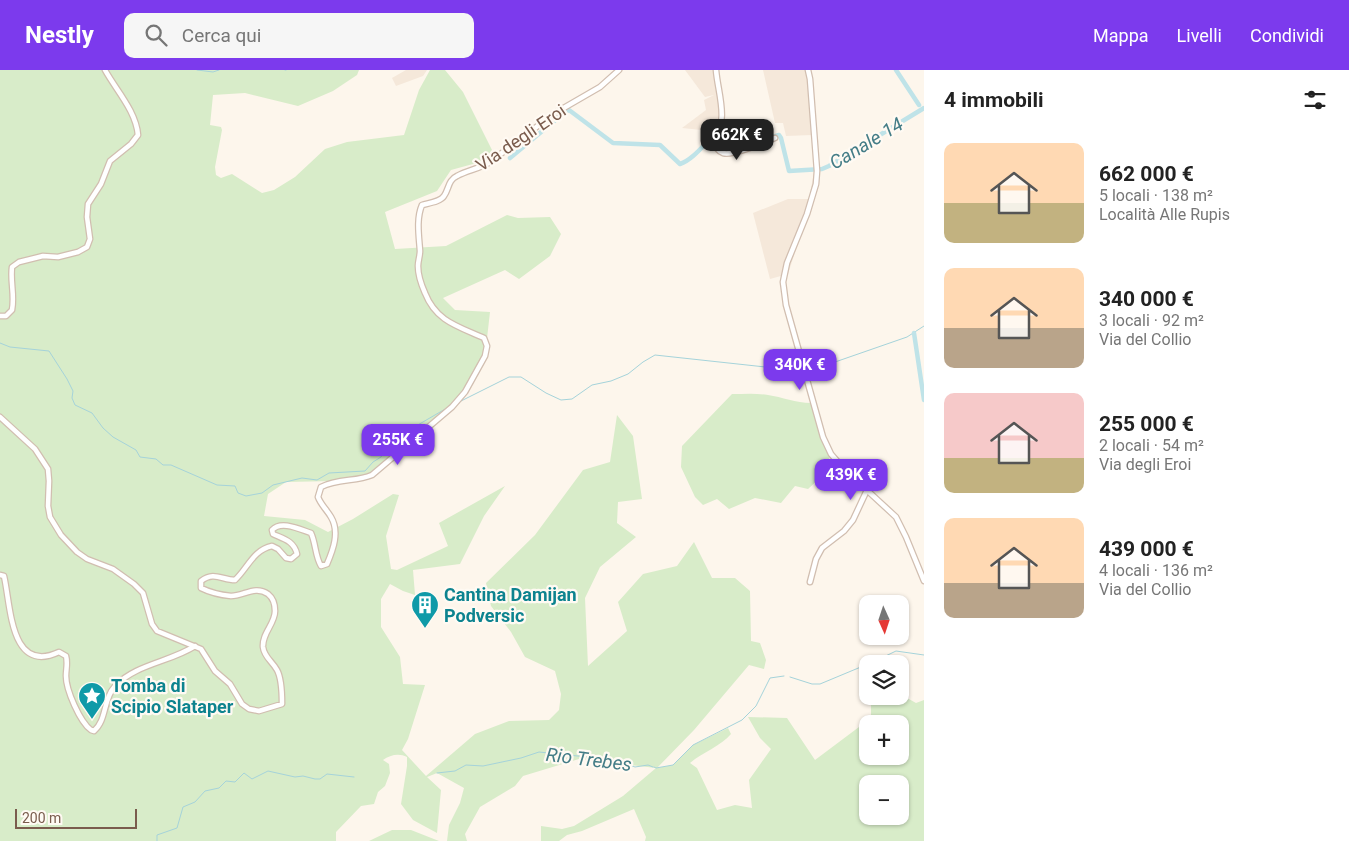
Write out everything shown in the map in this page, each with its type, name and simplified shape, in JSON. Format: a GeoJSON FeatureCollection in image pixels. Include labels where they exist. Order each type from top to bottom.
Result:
{"type":"FeatureCollection","features":[{"type":"Feature","properties":{"kind":"street"},"geometry":{"type":"LineString","coordinates":[[0,316],[6,316],[12,310],[14,295],[11,275],[12,267],[20,262],[43,256],[63,256],[78,252],[87,247],[90,239],[87,216],[88,204],[101,184],[110,161],[131,144],[138,135],[137,126],[130,109],[105,70]]}},
{"type":"Feature","properties":{"kind":"street","name":"Via degli Eroi"},"geometry":{"type":"LineString","coordinates":[[194,646],[201,649],[215,671],[230,684],[242,704],[249,709],[259,711],[282,704],[277,670],[264,654],[263,645],[275,614],[275,604],[271,597],[264,591],[252,590],[232,596],[207,591],[201,588],[201,581],[205,578],[218,576],[235,580],[256,554],[264,548],[272,546],[278,549],[286,558],[292,559],[297,554],[295,547],[290,542],[273,534],[272,530],[279,525],[294,527],[311,533],[315,542],[317,560],[321,566],[327,564],[333,549],[335,528],[332,519],[318,497],[322,487],[334,481],[365,478],[372,475],[452,407],[465,392],[485,356],[487,346],[484,338],[446,321],[431,307],[425,295],[418,267],[420,256],[419,220],[422,205],[444,196],[456,176],[481,168],[554,113],[600,87],[619,70]]}},
{"type":"Feature","properties":{"kind":"street"},"geometry":{"type":"LineString","coordinates":[[716,70],[722,111],[718,134],[714,141],[717,149],[726,154],[774,138]]}},
{"type":"Feature","properties":{"kind":"street"},"geometry":{"type":"LineString","coordinates":[[808,70],[817,169],[816,184],[807,214],[787,263],[783,282],[786,305],[823,438],[831,454],[844,470],[896,517],[924,581]]}},
{"type":"Feature","properties":{"kind":"street"},"geometry":{"type":"LineString","coordinates":[[0,417],[35,449],[48,470],[50,516],[62,535],[81,555],[113,569],[143,593],[152,624],[157,631],[194,646]]}},
{"type":"Feature","properties":{"kind":"street"},"geometry":{"type":"LineString","coordinates":[[810,582],[816,560],[822,548],[844,532],[853,520],[867,490]]}},
{"type":"Feature","properties":{"kind":"street"},"geometry":{"type":"LineString","coordinates":[[0,575],[4,576],[7,602],[18,639],[24,651],[33,657],[50,656],[59,652],[66,656],[66,678],[69,690],[82,719],[91,730],[94,731],[99,725],[108,694],[116,685],[128,676],[194,646]]}},
{"type":"Feature","properties":{"kind":"shaded area"},"geometry":{"type":"Polygon","coordinates":[[[406,70],[427,70],[423,76],[396,86],[392,78],[406,70]]]}},
{"type":"Feature","properties":{"kind":"shaded area"},"geometry":{"type":"Polygon","coordinates":[[[685,70],[718,70],[725,112],[721,132],[682,128],[706,110],[704,100],[714,95],[705,97],[685,70]]]}},
{"type":"Feature","properties":{"kind":"shaded area"},"geometry":{"type":"Polygon","coordinates":[[[763,70],[811,70],[820,172],[819,183],[810,213],[805,222],[788,274],[770,279],[753,213],[788,199],[809,199],[815,167],[812,135],[786,136],[783,123],[775,123],[763,70]]]}},
{"type":"Feature","properties":{"kind":"green space"},"geometry":{"type":"Polygon","coordinates":[[[0,70],[359,70],[357,75],[333,91],[298,106],[245,93],[213,95],[210,125],[221,127],[222,130],[215,167],[216,175],[221,178],[232,174],[262,193],[274,190],[295,177],[325,149],[347,142],[404,135],[419,90],[430,70],[445,70],[463,92],[492,150],[484,161],[451,170],[437,191],[385,212],[395,249],[446,246],[507,215],[518,218],[550,217],[561,234],[550,256],[519,279],[505,270],[443,298],[455,310],[490,312],[485,356],[465,392],[452,407],[372,475],[334,481],[286,482],[268,494],[264,516],[305,520],[328,532],[393,494],[399,495],[386,536],[391,569],[397,570],[448,546],[439,523],[505,486],[484,516],[460,564],[413,570],[415,595],[390,584],[381,599],[381,627],[400,657],[403,684],[425,685],[408,739],[402,750],[426,776],[475,734],[509,721],[549,720],[559,710],[561,694],[555,671],[525,657],[511,632],[491,606],[486,583],[535,535],[583,470],[610,462],[617,415],[633,436],[642,499],[618,502],[617,523],[636,537],[600,567],[585,598],[588,666],[627,631],[618,602],[643,574],[677,566],[694,542],[712,578],[735,578],[750,591],[751,641],[760,643],[766,660],[764,669],[749,665],[694,730],[657,768],[673,765],[693,745],[728,728],[731,734],[727,738],[690,763],[697,768],[717,810],[735,805],[752,808],[749,780],[771,749],[760,738],[748,717],[787,718],[815,760],[859,727],[859,765],[909,765],[909,715],[871,715],[871,705],[909,705],[909,699],[916,703],[924,700],[924,841],[645,841],[646,837],[634,809],[582,831],[567,835],[559,841],[541,841],[541,826],[562,829],[574,826],[623,796],[656,768],[579,759],[523,776],[515,786],[480,807],[465,834],[467,841],[447,841],[449,825],[460,803],[464,788],[437,773],[427,777],[441,790],[437,833],[413,820],[401,804],[407,757],[398,755],[383,760],[389,764],[390,773],[385,786],[378,792],[374,804],[361,806],[336,832],[336,841],[0,841],[0,70]]]}},
{"type":"Feature","properties":{"kind":"green space"},"geometry":{"type":"Polygon","coordinates":[[[732,394],[764,394],[811,403],[831,454],[820,478],[808,489],[795,486],[781,503],[755,498],[729,509],[717,499],[703,505],[695,497],[681,467],[682,446],[732,394]]]}},
{"type":"Feature","properties":{"kind":"green space"},"geometry":{"type":"Polygon","coordinates":[[[392,830],[411,830],[439,841],[369,841],[392,830]]]}},
{"type":"Feature","properties":{"kind":"waterway"},"geometry":{"type":"LineString","coordinates":[[197,70],[213,72],[219,70]]}},
{"type":"Feature","properties":{"kind":"waterway"},"geometry":{"type":"LineString","coordinates":[[896,70],[919,105]]}},
{"type":"Feature","properties":{"kind":"waterway","name":"Canale 14"},"geometry":{"type":"LineString","coordinates":[[717,140],[738,148],[779,135],[789,171],[822,169],[924,108]]}},
{"type":"Feature","properties":{"kind":"waterway","name":"Canale 14"},"geometry":{"type":"LineString","coordinates":[[510,158],[569,110],[613,143],[660,145],[680,164],[693,156],[711,138],[713,139]]}},
{"type":"Feature","properties":{"kind":"waterway"},"geometry":{"type":"LineString","coordinates":[[806,370],[812,370],[907,337],[924,326]]}},
{"type":"Feature","properties":{"kind":"waterway"},"geometry":{"type":"LineString","coordinates":[[914,333],[924,400]]}},
{"type":"Feature","properties":{"kind":"waterway"},"geometry":{"type":"LineString","coordinates":[[0,343],[10,347],[49,351],[73,391],[72,398],[75,405],[92,413],[103,428],[113,437],[136,450],[140,457],[156,459],[163,465],[171,465],[217,485],[235,486],[238,493],[246,496],[262,493],[273,485],[302,478],[317,480],[329,473],[365,471],[373,462],[381,457],[388,446],[416,426],[447,408]]}},
{"type":"Feature","properties":{"kind":"waterway"},"geometry":{"type":"LineString","coordinates":[[459,402],[509,377],[521,377],[561,400],[572,399],[592,385],[611,381],[628,374],[655,355],[802,371]]}},
{"type":"Feature","properties":{"kind":"waterway","name":"Rio Trebes"},"geometry":{"type":"LineString","coordinates":[[888,655],[896,651],[924,655]]}},
{"type":"Feature","properties":{"kind":"waterway","name":"Rio Trebes"},"geometry":{"type":"LineString","coordinates":[[790,677],[812,684],[820,684],[859,668]]}},
{"type":"Feature","properties":{"kind":"waterway","name":"Rio Trebes"},"geometry":{"type":"LineString","coordinates":[[654,767],[673,765],[693,745],[742,720],[756,706],[770,678],[784,676]]}},
{"type":"Feature","properties":{"kind":"waterway","name":"Rio Trebes"},"geometry":{"type":"LineString","coordinates":[[437,773],[455,771],[466,765],[483,766],[539,752],[618,760],[635,767],[648,765],[653,767]]}},
{"type":"Feature","properties":{"kind":"waterway"},"geometry":{"type":"LineString","coordinates":[[157,841],[157,835],[177,828],[183,807],[195,802],[205,791],[219,788],[226,781],[235,782],[244,773],[252,779],[268,771],[315,779],[320,779],[327,774],[354,777]]}},
{"type":"Feature","properties":{"kind":"place","name":"Cantina Damijan Podversic"},"geometry":{"type":"Point","coordinates":[425,629]}},
{"type":"Feature","properties":{"kind":"place","name":"Tomba di Scipio Slataper"},"geometry":{"type":"Point","coordinates":[92,720]}}]}
